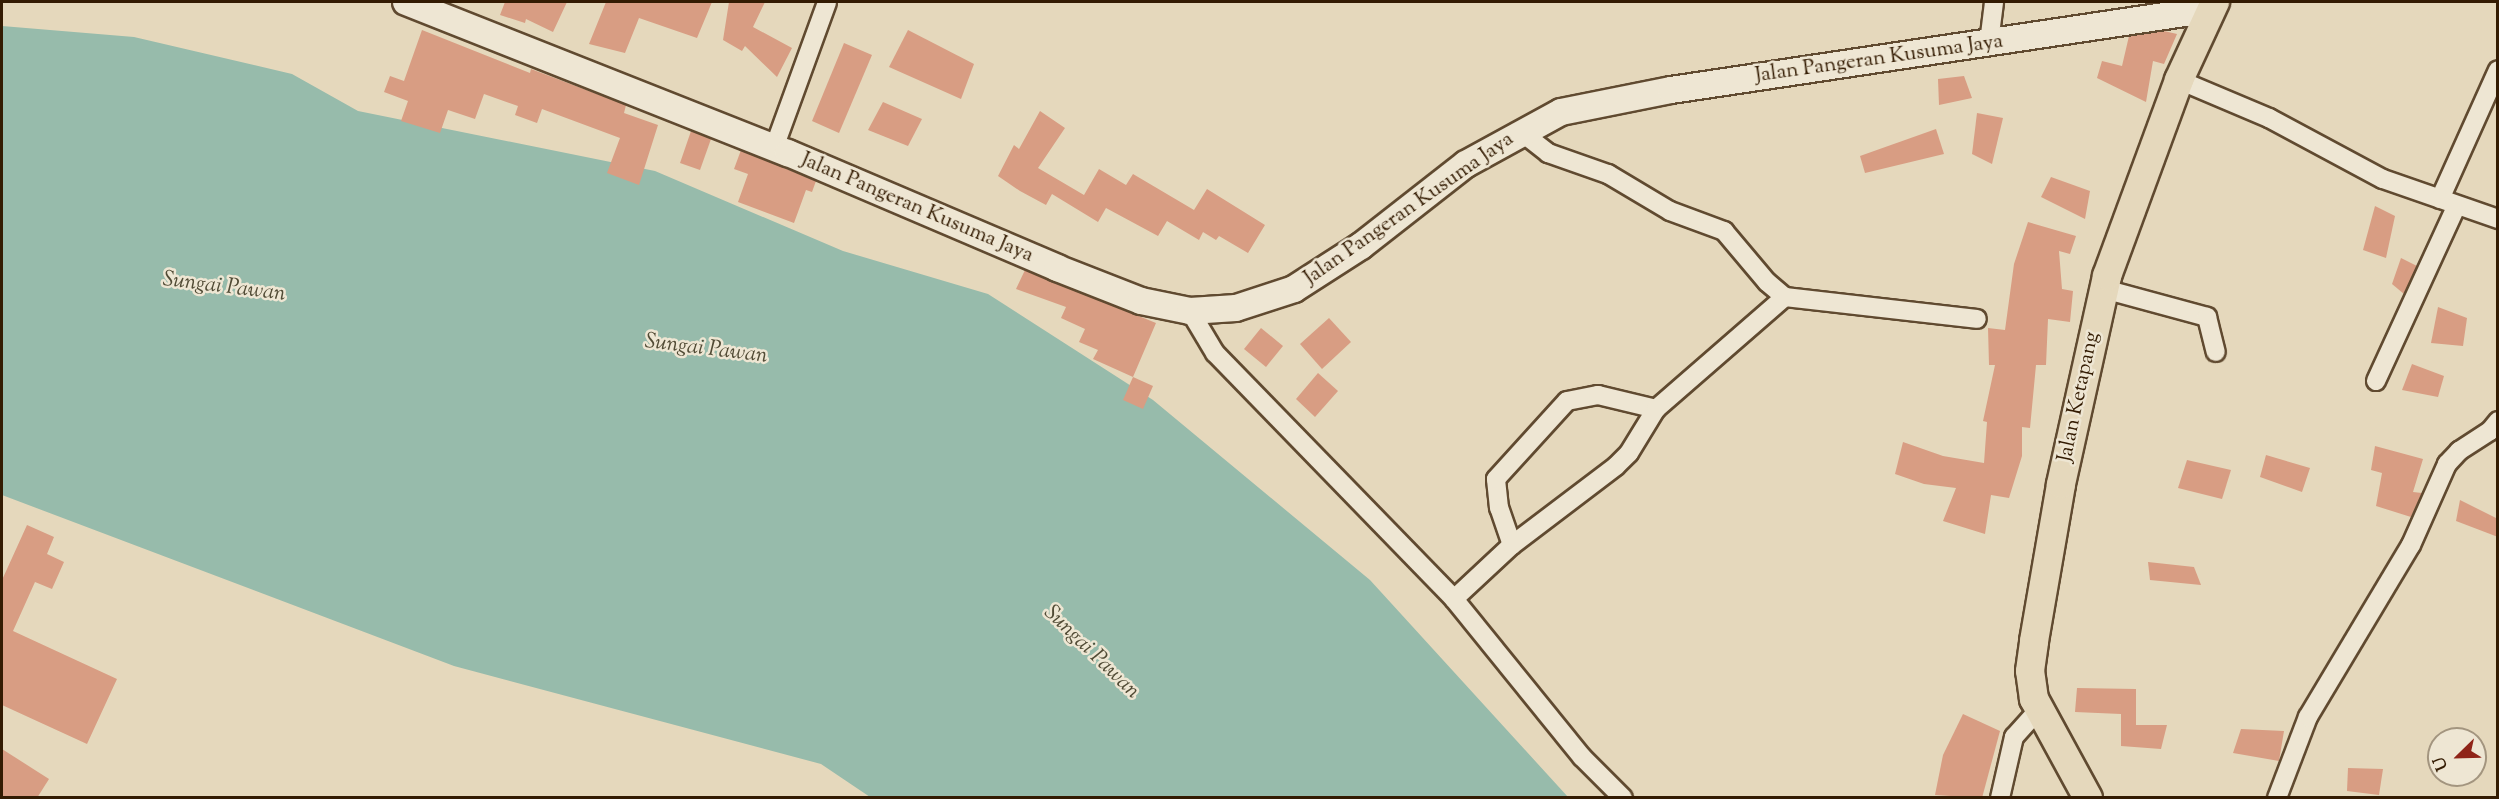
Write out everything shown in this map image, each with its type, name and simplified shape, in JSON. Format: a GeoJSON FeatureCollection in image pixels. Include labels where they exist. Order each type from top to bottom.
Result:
{"type":"FeatureCollection","features":[{"type":"Feature","properties":{"kind":"main road","name":"Jalan Ketapang"},"geometry":{"type":"LineString","coordinates":[[2088,798],[2038,710],[2031,671],[2034,641],[2061,484],[2104,289],[2179,80],[2213,5]]}},
{"type":"Feature","properties":{"kind":"street","name":"Jalan Pangeran Kusuma Jaya"},"geometry":{"type":"LineString","coordinates":[[406,2],[774,148],[1096,284],[1149,303],[1190,311],[1236,308],[1294,289],[1361,246],[1466,164],[1520,131],[1561,112],[1602,102],[1989,43],[2213,5]]}},
{"type":"Feature","properties":{"kind":"street"},"geometry":{"type":"LineString","coordinates":[[774,148],[826,2]]}},
{"type":"Feature","properties":{"kind":"street"},"geometry":{"type":"LineString","coordinates":[[1989,43],[1994,2]]}},
{"type":"Feature","properties":{"kind":"street"},"geometry":{"type":"LineString","coordinates":[[2440,199],[2498,70]]}},
{"type":"Feature","properties":{"kind":"street"},"geometry":{"type":"LineString","coordinates":[[2179,80],[2269,118],[2383,179],[2456,207],[2498,219]]}},
{"type":"Feature","properties":{"kind":"street"},"geometry":{"type":"LineString","coordinates":[[1520,131],[1548,153],[1608,174],[1670,211],[1724,231],[1767,282],[1785,297],[1977,319]]}},
{"type":"Feature","properties":{"kind":"street"},"geometry":{"type":"LineString","coordinates":[[2376,381],[2456,207]]}},
{"type":"Feature","properties":{"kind":"street"},"geometry":{"type":"LineString","coordinates":[[2104,289],[2207,317],[2216,352]]}},
{"type":"Feature","properties":{"kind":"street"},"geometry":{"type":"LineString","coordinates":[[1454,599],[1512,545],[1616,466],[1629,453],[1656,409],[1785,297]]}},
{"type":"Feature","properties":{"kind":"street"},"geometry":{"type":"LineString","coordinates":[[1190,311],[1215,353],[1454,599],[1582,757],[1623,798]]}},
{"type":"Feature","properties":{"kind":"street"},"geometry":{"type":"LineString","coordinates":[[1512,545],[1499,508],[1496,479],[1567,401],[1598,395],[1656,409]]}},
{"type":"Feature","properties":{"kind":"street"},"geometry":{"type":"LineString","coordinates":[[2277,798],[2312,708],[2411,545],[2446,464],[2490,431],[2498,421]]}},
{"type":"Feature","properties":{"kind":"street"},"geometry":{"type":"LineString","coordinates":[[2000,798],[2014,737],[2038,710]]}},
{"type":"Feature","properties":{"kind":"water","name":"Sungai Pawan"},"geometry":{"type":"Polygon","coordinates":[[[2,26],[134,37],[292,74],[358,111],[655,171],[843,251],[988,294],[1153,400],[1370,580],[1568,797],[870,797],[821,764],[454,666],[2,495],[2,26]]]}},
{"type":"Feature","properties":{"kind":"building"},"geometry":{"type":"Polygon","coordinates":[[[505,2],[567,2],[553,32],[526,19],[525,23],[500,15],[505,2]]]}},
{"type":"Feature","properties":{"kind":"building"},"geometry":{"type":"Polygon","coordinates":[[[606,2],[712,2],[697,38],[639,18],[625,53],[589,44],[606,2]]]}},
{"type":"Feature","properties":{"kind":"building"},"geometry":{"type":"Polygon","coordinates":[[[729,2],[765,2],[753,27],[792,48],[777,77],[745,46],[742,51],[723,40],[729,2]]]}},
{"type":"Feature","properties":{"kind":"building"},"geometry":{"type":"Polygon","coordinates":[[[422,30],[530,73],[531,69],[626,105],[624,113],[658,125],[639,185],[607,173],[620,138],[542,109],[537,123],[515,115],[518,106],[484,94],[475,119],[448,110],[440,133],[401,121],[408,101],[384,92],[390,76],[404,81],[422,30]]]}},
{"type":"Feature","properties":{"kind":"building"},"geometry":{"type":"Polygon","coordinates":[[[908,30],[974,64],[961,99],[889,67],[908,30]]]}},
{"type":"Feature","properties":{"kind":"building"},"geometry":{"type":"Polygon","coordinates":[[[2164,31],[2177,34],[2164,64],[2153,61],[2146,102],[2097,78],[2102,61],[2122,66],[2129,36],[2164,31]]]}},
{"type":"Feature","properties":{"kind":"building"},"geometry":{"type":"Polygon","coordinates":[[[844,43],[872,55],[839,133],[812,121],[844,43]]]}},
{"type":"Feature","properties":{"kind":"building"},"geometry":{"type":"Polygon","coordinates":[[[1964,76],[1972,98],[1939,105],[1938,79],[1964,76]]]}},
{"type":"Feature","properties":{"kind":"building"},"geometry":{"type":"Polygon","coordinates":[[[883,102],[922,119],[908,146],[868,130],[883,102]]]}},
{"type":"Feature","properties":{"kind":"building"},"geometry":{"type":"Polygon","coordinates":[[[1040,111],[1065,128],[1038,168],[1084,195],[1099,169],[1126,185],[1133,174],[1194,210],[1207,189],[1265,225],[1248,253],[1219,236],[1216,240],[1203,232],[1199,240],[1167,221],[1158,236],[1106,208],[1098,222],[1052,194],[1046,205],[998,176],[1014,145],[1019,149],[1040,111]]]}},
{"type":"Feature","properties":{"kind":"building"},"geometry":{"type":"Polygon","coordinates":[[[1977,113],[2003,118],[1992,164],[1972,154],[1977,113]]]}},
{"type":"Feature","properties":{"kind":"building"},"geometry":{"type":"Polygon","coordinates":[[[1936,129],[1944,154],[1865,173],[1860,156],[1936,129]]]}},
{"type":"Feature","properties":{"kind":"building"},"geometry":{"type":"Polygon","coordinates":[[[691,131],[711,139],[700,170],[680,163],[691,131]]]}},
{"type":"Feature","properties":{"kind":"building"},"geometry":{"type":"Polygon","coordinates":[[[741,150],[816,181],[812,192],[806,190],[794,223],[738,202],[748,174],[734,169],[741,150]]]}},
{"type":"Feature","properties":{"kind":"building"},"geometry":{"type":"Polygon","coordinates":[[[2051,177],[2090,191],[2085,219],[2041,197],[2051,177]]]}},
{"type":"Feature","properties":{"kind":"building"},"geometry":{"type":"Polygon","coordinates":[[[2375,206],[2395,216],[2386,258],[2363,250],[2375,206]]]}},
{"type":"Feature","properties":{"kind":"building"},"geometry":{"type":"Polygon","coordinates":[[[2028,222],[2076,236],[2070,254],[2059,251],[2062,289],[2073,291],[2070,322],[2048,319],[2046,365],[2036,365],[2030,428],[2022,427],[2022,456],[2009,498],[1991,495],[1985,534],[1943,521],[1956,488],[1924,484],[1895,474],[1903,442],[1943,456],[1984,463],[1987,422],[1983,421],[1995,365],[1989,365],[1988,328],[2005,330],[2014,264],[2028,222]]]}},
{"type":"Feature","properties":{"kind":"building"},"geometry":{"type":"Polygon","coordinates":[[[2401,258],[2417,266],[2404,294],[2392,284],[2401,258]]]}},
{"type":"Feature","properties":{"kind":"building"},"geometry":{"type":"Polygon","coordinates":[[[1025,270],[1156,323],[1133,377],[1093,359],[1098,350],[1079,342],[1085,329],[1061,318],[1066,307],[1016,289],[1025,270]]]}},
{"type":"Feature","properties":{"kind":"building"},"geometry":{"type":"Polygon","coordinates":[[[2438,307],[2467,318],[2463,346],[2431,343],[2438,307]]]}},
{"type":"Feature","properties":{"kind":"building"},"geometry":{"type":"Polygon","coordinates":[[[1329,318],[1351,342],[1322,369],[1300,344],[1329,318]]]}},
{"type":"Feature","properties":{"kind":"building"},"geometry":{"type":"Polygon","coordinates":[[[1261,328],[1283,346],[1266,367],[1244,349],[1261,328]]]}},
{"type":"Feature","properties":{"kind":"building"},"geometry":{"type":"Polygon","coordinates":[[[2412,364],[2444,376],[2438,397],[2402,390],[2412,364]]]}},
{"type":"Feature","properties":{"kind":"building"},"geometry":{"type":"Polygon","coordinates":[[[1318,373],[1338,391],[1315,417],[1296,399],[1318,373]]]}},
{"type":"Feature","properties":{"kind":"building"},"geometry":{"type":"Polygon","coordinates":[[[1133,377],[1153,386],[1143,409],[1123,400],[1133,377]]]}},
{"type":"Feature","properties":{"kind":"building"},"geometry":{"type":"Polygon","coordinates":[[[2375,446],[2423,459],[2413,492],[2422,493],[2411,517],[2376,506],[2382,473],[2371,470],[2375,446]]]}},
{"type":"Feature","properties":{"kind":"building"},"geometry":{"type":"Polygon","coordinates":[[[2266,455],[2310,468],[2302,492],[2260,477],[2266,455]]]}},
{"type":"Feature","properties":{"kind":"building"},"geometry":{"type":"Polygon","coordinates":[[[2187,460],[2231,470],[2222,499],[2178,488],[2187,460]]]}},
{"type":"Feature","properties":{"kind":"building"},"geometry":{"type":"Polygon","coordinates":[[[2460,500],[2498,519],[2498,537],[2456,521],[2460,500]]]}},
{"type":"Feature","properties":{"kind":"building"},"geometry":{"type":"Polygon","coordinates":[[[27,525],[54,537],[47,554],[64,562],[52,589],[35,582],[13,631],[117,679],[87,744],[2,705],[2,580],[27,525]]]}},
{"type":"Feature","properties":{"kind":"building"},"geometry":{"type":"Polygon","coordinates":[[[2148,562],[2194,567],[2201,585],[2150,580],[2148,562]]]}},
{"type":"Feature","properties":{"kind":"building"},"geometry":{"type":"Polygon","coordinates":[[[2077,688],[2136,689],[2136,725],[2167,725],[2161,749],[2121,746],[2121,714],[2075,712],[2077,688]]]}},
{"type":"Feature","properties":{"kind":"building"},"geometry":{"type":"Polygon","coordinates":[[[1963,714],[2000,731],[1982,798],[1935,795],[1943,755],[1963,714]]]}},
{"type":"Feature","properties":{"kind":"building"},"geometry":{"type":"Polygon","coordinates":[[[2241,729],[2284,731],[2279,761],[2233,753],[2241,729]]]}},
{"type":"Feature","properties":{"kind":"building"},"geometry":{"type":"Polygon","coordinates":[[[2,749],[49,779],[37,798],[2,798],[2,749]]]}},
{"type":"Feature","properties":{"kind":"building"},"geometry":{"type":"Polygon","coordinates":[[[2348,768],[2383,769],[2379,795],[2347,791],[2348,768]]]}}]}
